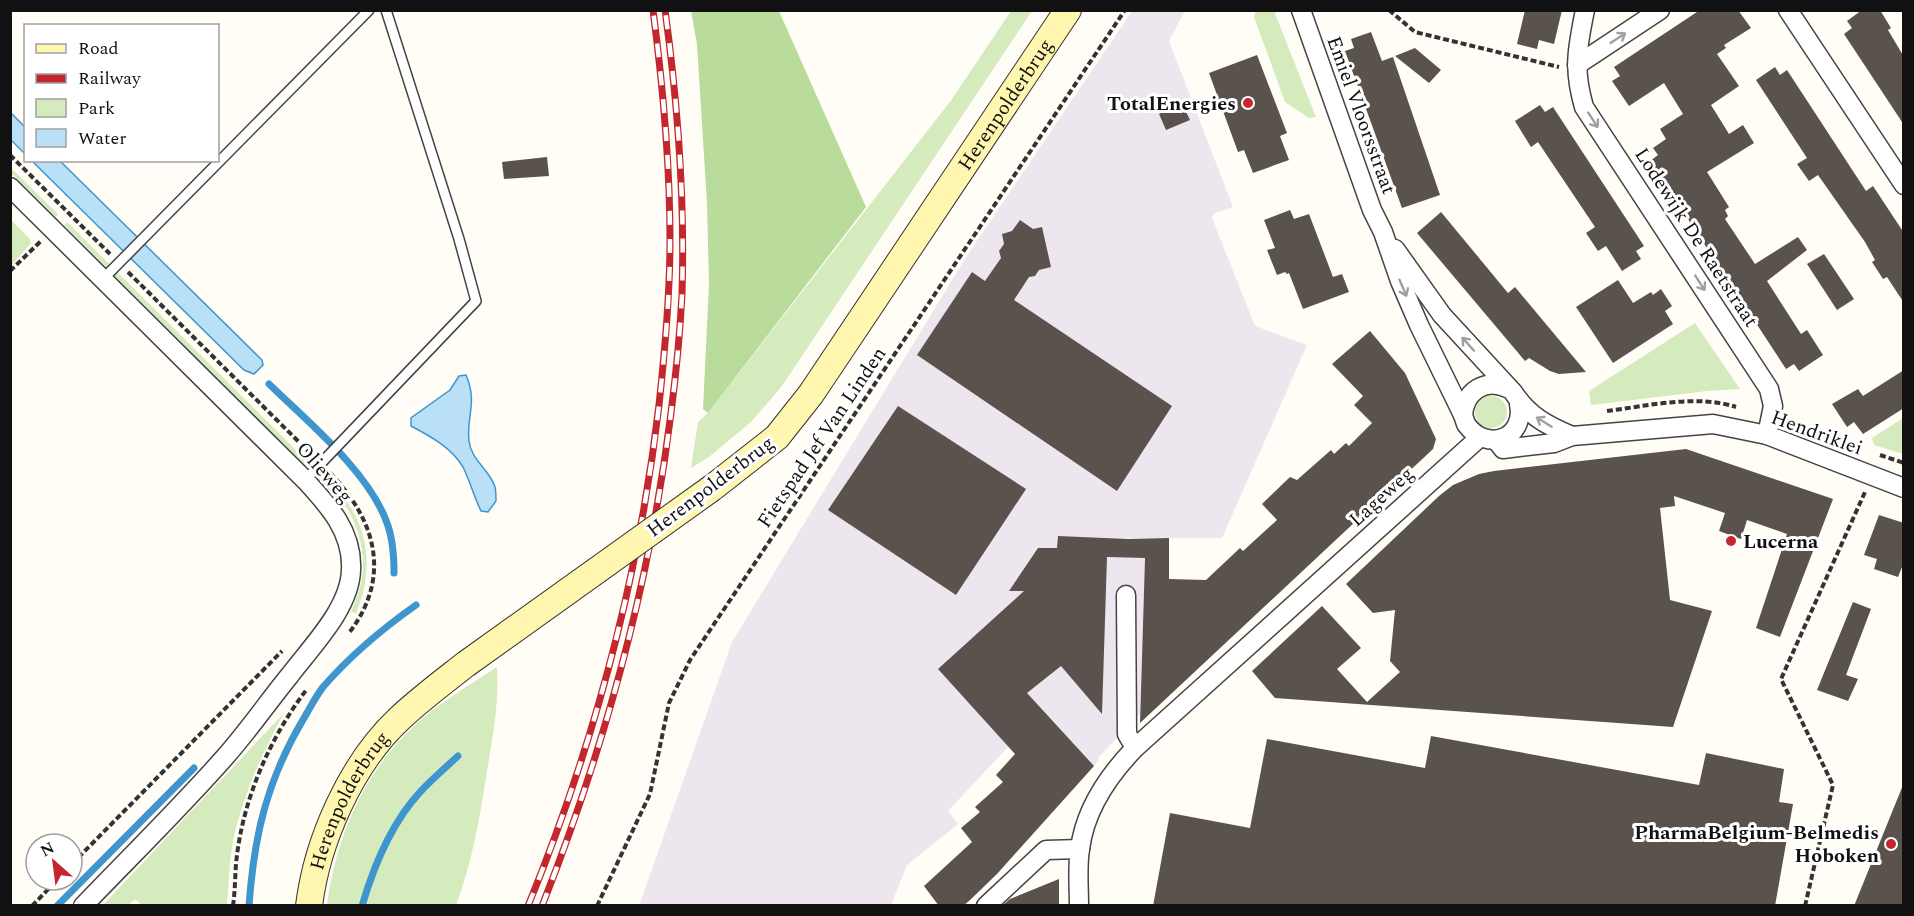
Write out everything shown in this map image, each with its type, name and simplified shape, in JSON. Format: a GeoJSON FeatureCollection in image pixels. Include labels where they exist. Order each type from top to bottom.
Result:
{"type":"FeatureCollection","features":[{"type":"Feature","properties":{"kind":"street","name":"Herenpolderbrug"},"geometry":{"type":"LineString","coordinates":[[309,906],[324,838],[348,786],[376,745],[398,720],[466,664],[712,488],[777,437],[811,394],[1068,10]]}},
{"type":"Feature","properties":{"kind":"street","name":"Emiel Vloorsstraat"},"geometry":{"type":"LineString","coordinates":[[1301,10],[1372,210],[1383,232],[1414,314],[1472,432],[1488,439]]}},
{"type":"Feature","properties":{"kind":"street","name":"Lodewijk De Raetstraat"},"geometry":{"type":"LineString","coordinates":[[1585,10],[1577,65],[1578,84],[1584,108],[1769,389],[1773,406],[1767,435]]}},
{"type":"Feature","properties":{"kind":"street"},"geometry":{"type":"LineString","coordinates":[[1577,65],[1660,10]]}},
{"type":"Feature","properties":{"kind":"street"},"geometry":{"type":"LineString","coordinates":[[1788,10],[1904,185]]}},
{"type":"Feature","properties":{"kind":"street","name":"Olieweg"},"geometry":{"type":"LineString","coordinates":[[10,187],[305,480],[330,507],[342,527],[350,549],[351,572],[345,594],[332,621],[220,762],[83,906]]}},
{"type":"Feature","properties":{"kind":"street","name":"Emiel Vloorsstraat"},"geometry":{"type":"LineString","coordinates":[[1383,232],[1442,315],[1513,392],[1519,404],[1545,425],[1572,436]]}},
{"type":"Feature","properties":{"kind":"street"},"geometry":{"type":"LineString","coordinates":[[1463,415],[1468,397],[1478,388],[1492,384],[1507,388]]}},
{"type":"Feature","properties":{"kind":"street"},"geometry":{"type":"LineString","coordinates":[[1488,439],[1503,438],[1514,429],[1520,416],[1519,404]]}},
{"type":"Feature","properties":{"kind":"street","name":"Hendriklei"},"geometry":{"type":"LineString","coordinates":[[1572,436],[1713,424],[1767,435],[1904,488]]}},
{"type":"Feature","properties":{"kind":"street"},"geometry":{"type":"LineString","coordinates":[[1488,439],[1503,449],[1554,443],[1572,436]]}},
{"type":"Feature","properties":{"kind":"street","name":"Lageweg"},"geometry":{"type":"LineString","coordinates":[[1078,906],[1080,849],[1086,822],[1095,801],[1116,768],[1135,748],[1488,439]]}},
{"type":"Feature","properties":{"kind":"street"},"geometry":{"type":"LineString","coordinates":[[1126,595],[1127,734],[1135,748]]}},
{"type":"Feature","properties":{"kind":"street"},"geometry":{"type":"LineString","coordinates":[[986,906],[1046,850],[1080,849]]}},
{"type":"Feature","properties":{"kind":"lane"},"geometry":{"type":"LineString","coordinates":[[219,161],[369,10]]}},
{"type":"Feature","properties":{"kind":"lane"},"geometry":{"type":"LineString","coordinates":[[305,480],[476,301],[459,239],[386,10]]}},
{"type":"Feature","properties":{"kind":"lane"},"geometry":{"type":"LineString","coordinates":[[103,279],[218,162]]}},
{"type":"Feature","properties":{"kind":"path","name":"Fietspad Jef Van Linden"},"geometry":{"type":"LineString","coordinates":[[597,906],[650,794],[669,703],[690,660],[1125,10]]}},
{"type":"Feature","properties":{"kind":"path"},"geometry":{"type":"LineString","coordinates":[[1389,10],[1415,32],[1557,67],[1577,65]]}},
{"type":"Feature","properties":{"kind":"path"},"geometry":{"type":"LineString","coordinates":[[10,155],[122,259],[321,463],[355,502],[367,523],[373,545],[374,572],[368,597],[357,622],[344,640]]}},
{"type":"Feature","properties":{"kind":"path"},"geometry":{"type":"LineString","coordinates":[[1600,412],[1683,402]]}},
{"type":"Feature","properties":{"kind":"path"},"geometry":{"type":"LineString","coordinates":[[1805,906],[1833,785],[1781,679],[1872,476]]}},
{"type":"Feature","properties":{"kind":"path"},"geometry":{"type":"LineString","coordinates":[[84,852],[285,648]]}},
{"type":"Feature","properties":{"kind":"path"},"geometry":{"type":"LineString","coordinates":[[234,906],[236,863],[241,834],[257,778],[283,722],[311,683]]}},
{"type":"Feature","properties":{"kind":"path"},"geometry":{"type":"LineString","coordinates":[[32,906],[45,892]]}},
{"type":"Feature","properties":{"kind":"shaded area"},"geometry":{"type":"Polygon","coordinates":[[[1132,11],[1185,11],[1169,41],[1233,207],[1215,213],[1212,218],[1255,326],[1307,345],[1222,538],[1127,538],[1126,557],[1145,558],[1140,714],[1098,758],[1099,760],[1082,779],[1036,733],[1008,747],[948,811],[958,824],[907,865],[891,905],[639,906],[732,642],[966,257],[1132,11]]]}},
{"type":"Feature","properties":{"kind":"green space"},"geometry":{"type":"Polygon","coordinates":[[[691,11],[779,11],[866,207],[708,413],[703,409],[709,284],[707,203],[697,44],[691,11]]]}},
{"type":"Feature","properties":{"kind":"green space"},"geometry":{"type":"Polygon","coordinates":[[[1011,11],[1032,11],[782,386],[751,422],[709,457],[691,468],[698,422],[708,413],[952,99],[1011,11]]]}},
{"type":"Feature","properties":{"kind":"green space"},"geometry":{"type":"Polygon","coordinates":[[[1256,11],[1274,11],[1316,117],[1309,118],[1285,102],[1254,17],[1256,11]]]}},
{"type":"Feature","properties":{"kind":"green space"},"geometry":{"type":"Polygon","coordinates":[[[10,167],[58,214],[56,217],[11,173],[10,167]]]}},
{"type":"Feature","properties":{"kind":"green space"},"geometry":{"type":"Polygon","coordinates":[[[11,220],[31,243],[11,266],[11,220]]]}},
{"type":"Feature","properties":{"kind":"green space"},"geometry":{"type":"Polygon","coordinates":[[[67,222],[346,500],[360,527],[366,556],[365,584],[356,614],[351,611],[361,585],[363,559],[358,533],[347,508],[64,225],[67,222]]]}},
{"type":"Feature","properties":{"kind":"green space"},"geometry":{"type":"Polygon","coordinates":[[[1695,323],[1740,389],[1591,405],[1589,391],[1695,323]]]}},
{"type":"Feature","properties":{"kind":"green space"},"geometry":{"type":"Polygon","coordinates":[[[1491,396],[1503,400],[1507,412],[1503,424],[1491,428],[1479,424],[1475,412],[1479,400],[1491,396]]]}},
{"type":"Feature","properties":{"kind":"green space"},"geometry":{"type":"Polygon","coordinates":[[[1903,418],[1903,454],[1874,445],[1872,438],[1903,418]]]}},
{"type":"Feature","properties":{"kind":"green space"},"geometry":{"type":"Polygon","coordinates":[[[497,667],[495,719],[481,805],[471,856],[456,905],[327,905],[337,855],[345,831],[366,786],[380,764],[396,744],[423,718],[497,667]]]}},
{"type":"Feature","properties":{"kind":"green space"},"geometry":{"type":"Polygon","coordinates":[[[284,713],[268,743],[242,807],[232,849],[227,905],[142,905],[135,899],[129,905],[103,905],[284,713]]]}},
{"type":"Feature","properties":{"kind":"water"},"geometry":{"type":"Polygon","coordinates":[[[10,112],[24,126],[24,153],[11,140],[10,112]]]}},
{"type":"Feature","properties":{"kind":"water"},"geometry":{"type":"Polygon","coordinates":[[[33,162],[61,162],[262,360],[263,365],[254,374],[244,370],[33,162]]]}},
{"type":"Feature","properties":{"kind":"water"},"geometry":{"type":"Polygon","coordinates":[[[466,375],[471,394],[470,448],[493,481],[495,489],[496,501],[488,512],[481,511],[463,467],[453,454],[433,438],[411,426],[411,418],[450,390],[459,376],[466,375]]]}},
{"type":"Feature","properties":{"kind":"building"},"geometry":{"type":"Polygon","coordinates":[[[1525,10],[1562,10],[1554,44],[1539,40],[1537,49],[1517,44],[1525,10]]]}},
{"type":"Feature","properties":{"kind":"building"},"geometry":{"type":"Polygon","coordinates":[[[1700,10],[1738,10],[1751,28],[1724,45],[1726,48],[1717,54],[1739,86],[1711,105],[1729,134],[1743,125],[1754,143],[1707,172],[1729,207],[1725,210],[1728,216],[1725,219],[1755,264],[1798,237],[1807,250],[1767,281],[1801,334],[1807,330],[1823,355],[1799,371],[1794,364],[1786,369],[1650,161],[1658,155],[1653,148],[1666,139],[1660,129],[1683,114],[1664,83],[1629,106],[1612,81],[1620,76],[1614,67],[1700,10]]]}},
{"type":"Feature","properties":{"kind":"building"},"geometry":{"type":"Polygon","coordinates":[[[1862,10],[1880,10],[1891,28],[1888,30],[1904,57],[1904,125],[1844,34],[1852,28],[1847,21],[1862,10]]]}},
{"type":"Feature","properties":{"kind":"building"},"geometry":{"type":"Polygon","coordinates":[[[1371,32],[1382,61],[1393,57],[1440,195],[1402,208],[1345,51],[1354,48],[1351,39],[1371,32]]]}},
{"type":"Feature","properties":{"kind":"building"},"geometry":{"type":"Polygon","coordinates":[[[1415,48],[1441,70],[1429,83],[1395,56],[1415,48]]]}},
{"type":"Feature","properties":{"kind":"building","name":"TotalEnergies"},"geometry":{"type":"Polygon","coordinates":[[[1257,55],[1287,133],[1280,136],[1289,160],[1253,173],[1244,150],[1238,152],[1209,73],[1257,55]]]}},
{"type":"Feature","properties":{"kind":"building"},"geometry":{"type":"Polygon","coordinates":[[[1775,67],[1780,75],[1787,70],[1866,191],[1873,186],[1904,233],[1904,303],[1887,277],[1883,279],[1872,262],[1875,260],[1865,242],[1818,175],[1809,181],[1797,164],[1807,158],[1756,80],[1775,67]]]}},
{"type":"Feature","properties":{"kind":"building"},"geometry":{"type":"Polygon","coordinates":[[[1182,103],[1190,120],[1166,130],[1159,114],[1182,103]]]}},
{"type":"Feature","properties":{"kind":"building"},"geometry":{"type":"Polygon","coordinates":[[[1540,105],[1545,112],[1553,107],[1644,246],[1636,251],[1641,259],[1622,271],[1606,246],[1598,251],[1586,233],[1595,227],[1538,142],[1531,147],[1515,121],[1540,105]]]}},
{"type":"Feature","properties":{"kind":"building"},"geometry":{"type":"Polygon","coordinates":[[[547,157],[549,176],[504,179],[502,162],[547,157]]]}},
{"type":"Feature","properties":{"kind":"building"},"geometry":{"type":"Polygon","coordinates":[[[1290,210],[1294,219],[1309,214],[1333,277],[1342,274],[1349,292],[1303,309],[1289,273],[1277,275],[1267,250],[1275,248],[1264,220],[1290,210]]]}},
{"type":"Feature","properties":{"kind":"building"},"geometry":{"type":"Polygon","coordinates":[[[1441,212],[1508,293],[1515,287],[1586,372],[1559,374],[1529,358],[1525,361],[1417,233],[1441,212]]]}},
{"type":"Feature","properties":{"kind":"building"},"geometry":{"type":"Polygon","coordinates":[[[1020,220],[1033,229],[1042,227],[1051,267],[1039,270],[1035,276],[1029,277],[1014,300],[1172,406],[1117,491],[917,355],[972,272],[985,281],[1001,258],[999,251],[1004,244],[1002,234],[1012,231],[1020,220]]]}},
{"type":"Feature","properties":{"kind":"building"},"geometry":{"type":"Polygon","coordinates":[[[1824,254],[1854,299],[1837,310],[1807,264],[1824,254]]]}},
{"type":"Feature","properties":{"kind":"building"},"geometry":{"type":"Polygon","coordinates":[[[1618,280],[1633,303],[1661,289],[1672,306],[1665,311],[1673,324],[1613,363],[1576,307],[1618,280]]]}},
{"type":"Feature","properties":{"kind":"building"},"geometry":{"type":"Polygon","coordinates":[[[1370,331],[1405,373],[1436,439],[1433,449],[1140,723],[1145,558],[1107,557],[1102,714],[1061,666],[1027,693],[1094,766],[997,874],[969,901],[963,906],[939,906],[924,886],[972,842],[961,828],[980,812],[975,807],[1003,782],[996,775],[1015,754],[938,669],[1024,591],[1009,591],[1038,548],[1057,548],[1058,536],[1169,538],[1169,579],[1206,580],[1240,548],[1243,551],[1277,520],[1262,504],[1290,477],[1297,480],[1331,450],[1334,454],[1346,443],[1349,446],[1372,423],[1354,405],[1363,396],[1332,364],[1370,331]]]}},
{"type":"Feature","properties":{"kind":"building"},"geometry":{"type":"Polygon","coordinates":[[[1904,370],[1904,408],[1863,434],[1854,422],[1847,427],[1832,404],[1858,389],[1863,396],[1904,370]]]}},
{"type":"Feature","properties":{"kind":"building"},"geometry":{"type":"Polygon","coordinates":[[[898,406],[1026,489],[956,595],[828,510],[898,406]]]}},
{"type":"Feature","properties":{"kind":"building"},"geometry":{"type":"Polygon","coordinates":[[[1686,449],[1833,499],[1780,637],[1756,628],[1787,534],[1747,520],[1741,539],[1719,531],[1725,513],[1674,496],[1675,506],[1660,508],[1670,600],[1712,611],[1673,727],[1275,698],[1252,671],[1322,606],[1361,648],[1337,669],[1367,702],[1400,672],[1390,661],[1395,610],[1373,613],[1346,584],[1439,496],[1453,485],[1479,474],[1494,471],[1686,449]]]}},
{"type":"Feature","properties":{"kind":"building"},"geometry":{"type":"Polygon","coordinates":[[[1879,515],[1904,523],[1904,562],[1898,577],[1874,569],[1877,559],[1864,555],[1879,515]]]}},
{"type":"Feature","properties":{"kind":"building"},"geometry":{"type":"Polygon","coordinates":[[[1853,602],[1871,609],[1846,675],[1858,679],[1848,701],[1817,690],[1853,602]]]}},
{"type":"Feature","properties":{"kind":"building"},"geometry":{"type":"Polygon","coordinates":[[[1431,736],[1699,785],[1706,753],[1784,769],[1779,802],[1793,804],[1775,906],[1153,906],[1170,813],[1250,828],[1267,739],[1425,768],[1431,736]]]}},
{"type":"Feature","properties":{"kind":"building","name":"PharmaBelgium-Belmedis Hoboken"},"geometry":{"type":"Polygon","coordinates":[[[1903,785],[1904,906],[1854,906],[1903,785]]]}},
{"type":"Feature","properties":{"kind":"building"},"geometry":{"type":"Polygon","coordinates":[[[1059,879],[1059,906],[1003,905],[1010,899],[1059,879]]]}},
{"type":"Feature","properties":{"kind":"waterway"},"geometry":{"type":"LineString","coordinates":[[269,384],[319,431],[366,485],[378,504],[389,529],[393,548],[394,573]]}},
{"type":"Feature","properties":{"kind":"waterway"},"geometry":{"type":"LineString","coordinates":[[249,906],[254,855],[264,809],[291,741],[318,694],[344,664],[416,605]]}},
{"type":"Feature","properties":{"kind":"waterway"},"geometry":{"type":"LineString","coordinates":[[362,906],[372,875],[392,831],[410,803],[458,756]]}},
{"type":"Feature","properties":{"kind":"waterway"},"geometry":{"type":"LineString","coordinates":[[57,906],[194,768]]}},
{"type":"Feature","properties":{"kind":"railway"},"geometry":{"type":"LineString","coordinates":[[528,906],[574,784],[611,660],[639,533],[659,405],[665,343],[670,240],[665,125],[653,10]]}},
{"type":"Feature","properties":{"kind":"railway"},"geometry":{"type":"LineString","coordinates":[[542,906],[586,786],[622,664],[651,539],[671,413],[678,354],[683,258],[677,117],[665,10]]}},
{"type":"Feature","properties":{"kind":"place","name":"TotalEnergies"},"geometry":{"type":"Point","coordinates":[1248,103]}},
{"type":"Feature","properties":{"kind":"place","name":"Lucerna"},"geometry":{"type":"Point","coordinates":[1731,541]}},
{"type":"Feature","properties":{"kind":"place","name":"PharmaBelgium-Belmedis Hoboken"},"geometry":{"type":"Point","coordinates":[1891,844]}}]}
